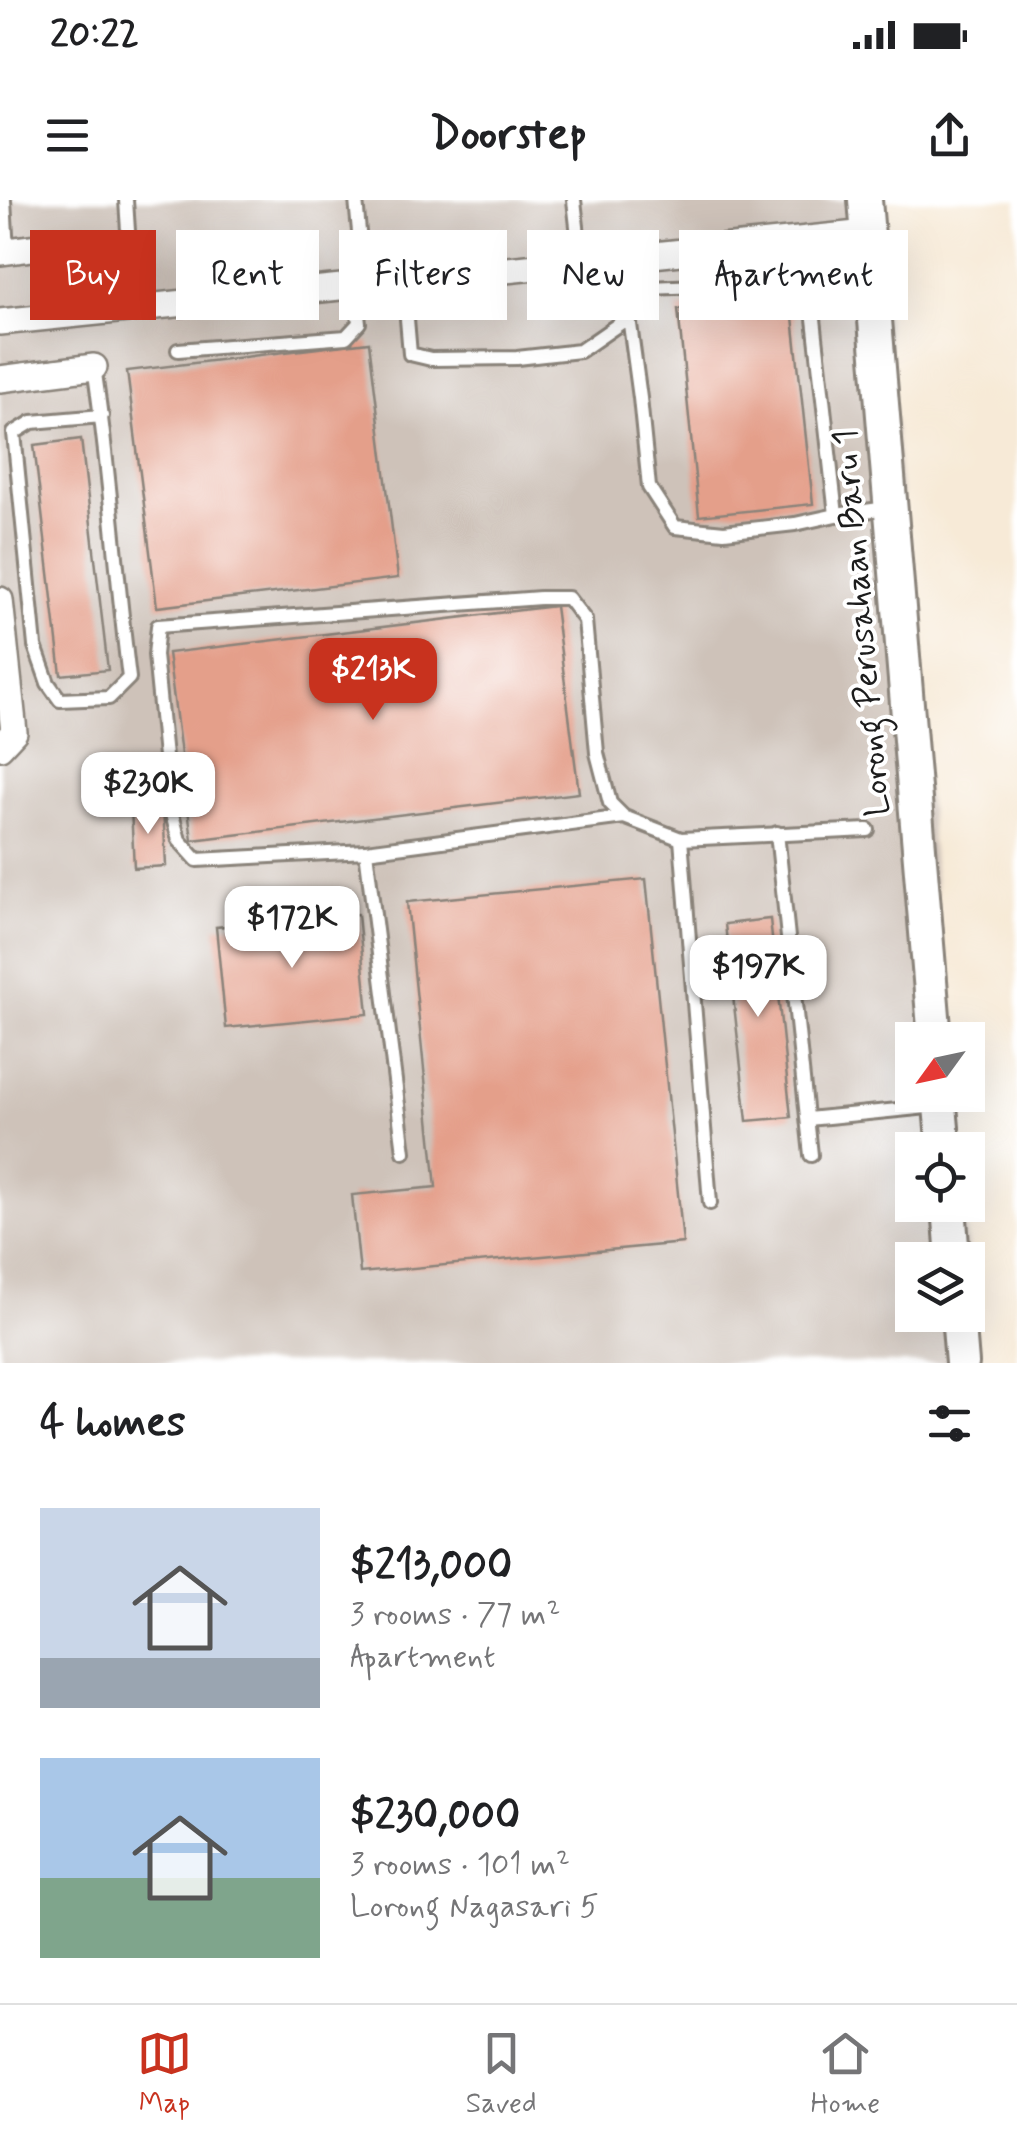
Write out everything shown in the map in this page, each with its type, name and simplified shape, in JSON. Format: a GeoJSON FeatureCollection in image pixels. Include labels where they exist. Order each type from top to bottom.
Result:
{"type":"FeatureCollection","features":[{"type":"Feature","properties":{"kind":"street","name":"Lorong Perusahaan Baru 1"},"geometry":{"type":"LineString","coordinates":[[864,200],[867,230]]}},
{"type":"Feature","properties":{"kind":"street"},"geometry":{"type":"LineString","coordinates":[[3,252],[30,248]]}},
{"type":"Feature","properties":{"kind":"street"},"geometry":{"type":"LineString","coordinates":[[156,306],[339,287]]}},
{"type":"Feature","properties":{"kind":"street"},"geometry":{"type":"LineString","coordinates":[[0,322],[30,319]]}},
{"type":"Feature","properties":{"kind":"street","name":"Lorong Perusahaan Baru 1"},"geometry":{"type":"LineString","coordinates":[[874,320],[933,1022]]}},
{"type":"Feature","properties":{"kind":"street"},"geometry":{"type":"LineString","coordinates":[[0,379],[94,366]]}},
{"type":"Feature","properties":{"kind":"street"},"geometry":{"type":"LineString","coordinates":[[1,616],[14,732],[2,745]]}},
{"type":"Feature","properties":{"kind":"street"},"geometry":{"type":"LineString","coordinates":[[959,1332],[962,1363]]}},
{"type":"Feature","properties":{"kind":"lane"},"geometry":{"type":"LineString","coordinates":[[3,252],[4,200]]}},
{"type":"Feature","properties":{"kind":"lane"},"geometry":{"type":"LineString","coordinates":[[126,200],[128,230]]}},
{"type":"Feature","properties":{"kind":"lane"},"geometry":{"type":"LineString","coordinates":[[356,200],[357,230]]}},
{"type":"Feature","properties":{"kind":"lane"},"geometry":{"type":"LineString","coordinates":[[574,200],[577,230]]}},
{"type":"Feature","properties":{"kind":"lane"},"geometry":{"type":"LineString","coordinates":[[659,288],[799,282],[812,301],[836,515]]}},
{"type":"Feature","properties":{"kind":"lane"},"geometry":{"type":"LineString","coordinates":[[178,350],[346,337],[359,320]]}},
{"type":"Feature","properties":{"kind":"lane"},"geometry":{"type":"LineString","coordinates":[[407,320],[410,354],[431,360],[517,358],[580,351],[625,320]]}},
{"type":"Feature","properties":{"kind":"lane"},"geometry":{"type":"LineString","coordinates":[[629,320],[649,486],[675,527],[724,532],[890,507]]}},
{"type":"Feature","properties":{"kind":"lane"},"geometry":{"type":"LineString","coordinates":[[94,366],[102,416],[129,678],[110,698],[60,700],[48,683],[35,646],[14,434],[32,422],[102,416]]}},
{"type":"Feature","properties":{"kind":"lane"},"geometry":{"type":"LineString","coordinates":[[624,817],[366,851],[197,860],[179,840],[170,808],[155,655],[158,626],[568,598],[585,620],[597,753],[610,803],[624,817],[681,839],[868,830]]}},
{"type":"Feature","properties":{"kind":"lane"},"geometry":{"type":"LineString","coordinates":[[778,833],[811,1155]]}},
{"type":"Feature","properties":{"kind":"lane"},"geometry":{"type":"LineString","coordinates":[[681,839],[710,1203]]}},
{"type":"Feature","properties":{"kind":"lane"},"geometry":{"type":"LineString","coordinates":[[366,851],[404,1152]]}},
{"type":"Feature","properties":{"kind":"lane"},"geometry":{"type":"LineString","coordinates":[[808,1118],[895,1106]]}},
{"type":"Feature","properties":{"kind":"shaded area"},"geometry":{"type":"Polygon","coordinates":[[[0,200],[876,200],[879,230],[679,230],[679,320],[886,320],[947,1022],[895,1022],[895,1112],[956,1112],[957,1132],[895,1132],[895,1222],[966,1222],[967,1242],[895,1242],[895,1332],[975,1332],[978,1363],[0,1363],[0,200]]]}},
{"type":"Feature","properties":{"kind":"building"},"geometry":{"type":"Polygon","coordinates":[[[679,320],[793,320],[813,504],[699,516],[679,320]]]}},
{"type":"Feature","properties":{"kind":"building"},"geometry":{"type":"Polygon","coordinates":[[[369,342],[398,578],[157,607],[127,371],[369,342]]]}},
{"type":"Feature","properties":{"kind":"building"},"geometry":{"type":"Polygon","coordinates":[[[81,439],[108,670],[61,675],[34,445],[81,439]]]}},
{"type":"Feature","properties":{"kind":"building"},"geometry":{"type":"Polygon","coordinates":[[[555,606],[579,793],[192,840],[168,653],[555,606]]]}},
{"type":"Feature","properties":{"kind":"building"},"geometry":{"type":"Polygon","coordinates":[[[163,807],[166,866],[134,868],[131,808],[163,807]]]}},
{"type":"Feature","properties":{"kind":"building"},"geometry":{"type":"Polygon","coordinates":[[[646,879],[683,1243],[360,1273],[352,1195],[436,1187],[407,902],[646,879]]]}},
{"type":"Feature","properties":{"kind":"building"},"geometry":{"type":"Polygon","coordinates":[[[358,914],[368,1014],[226,1028],[216,927],[358,914]]]}},
{"type":"Feature","properties":{"kind":"building"},"geometry":{"type":"Polygon","coordinates":[[[770,919],[791,1117],[747,1121],[725,924],[770,919]]]}}]}
